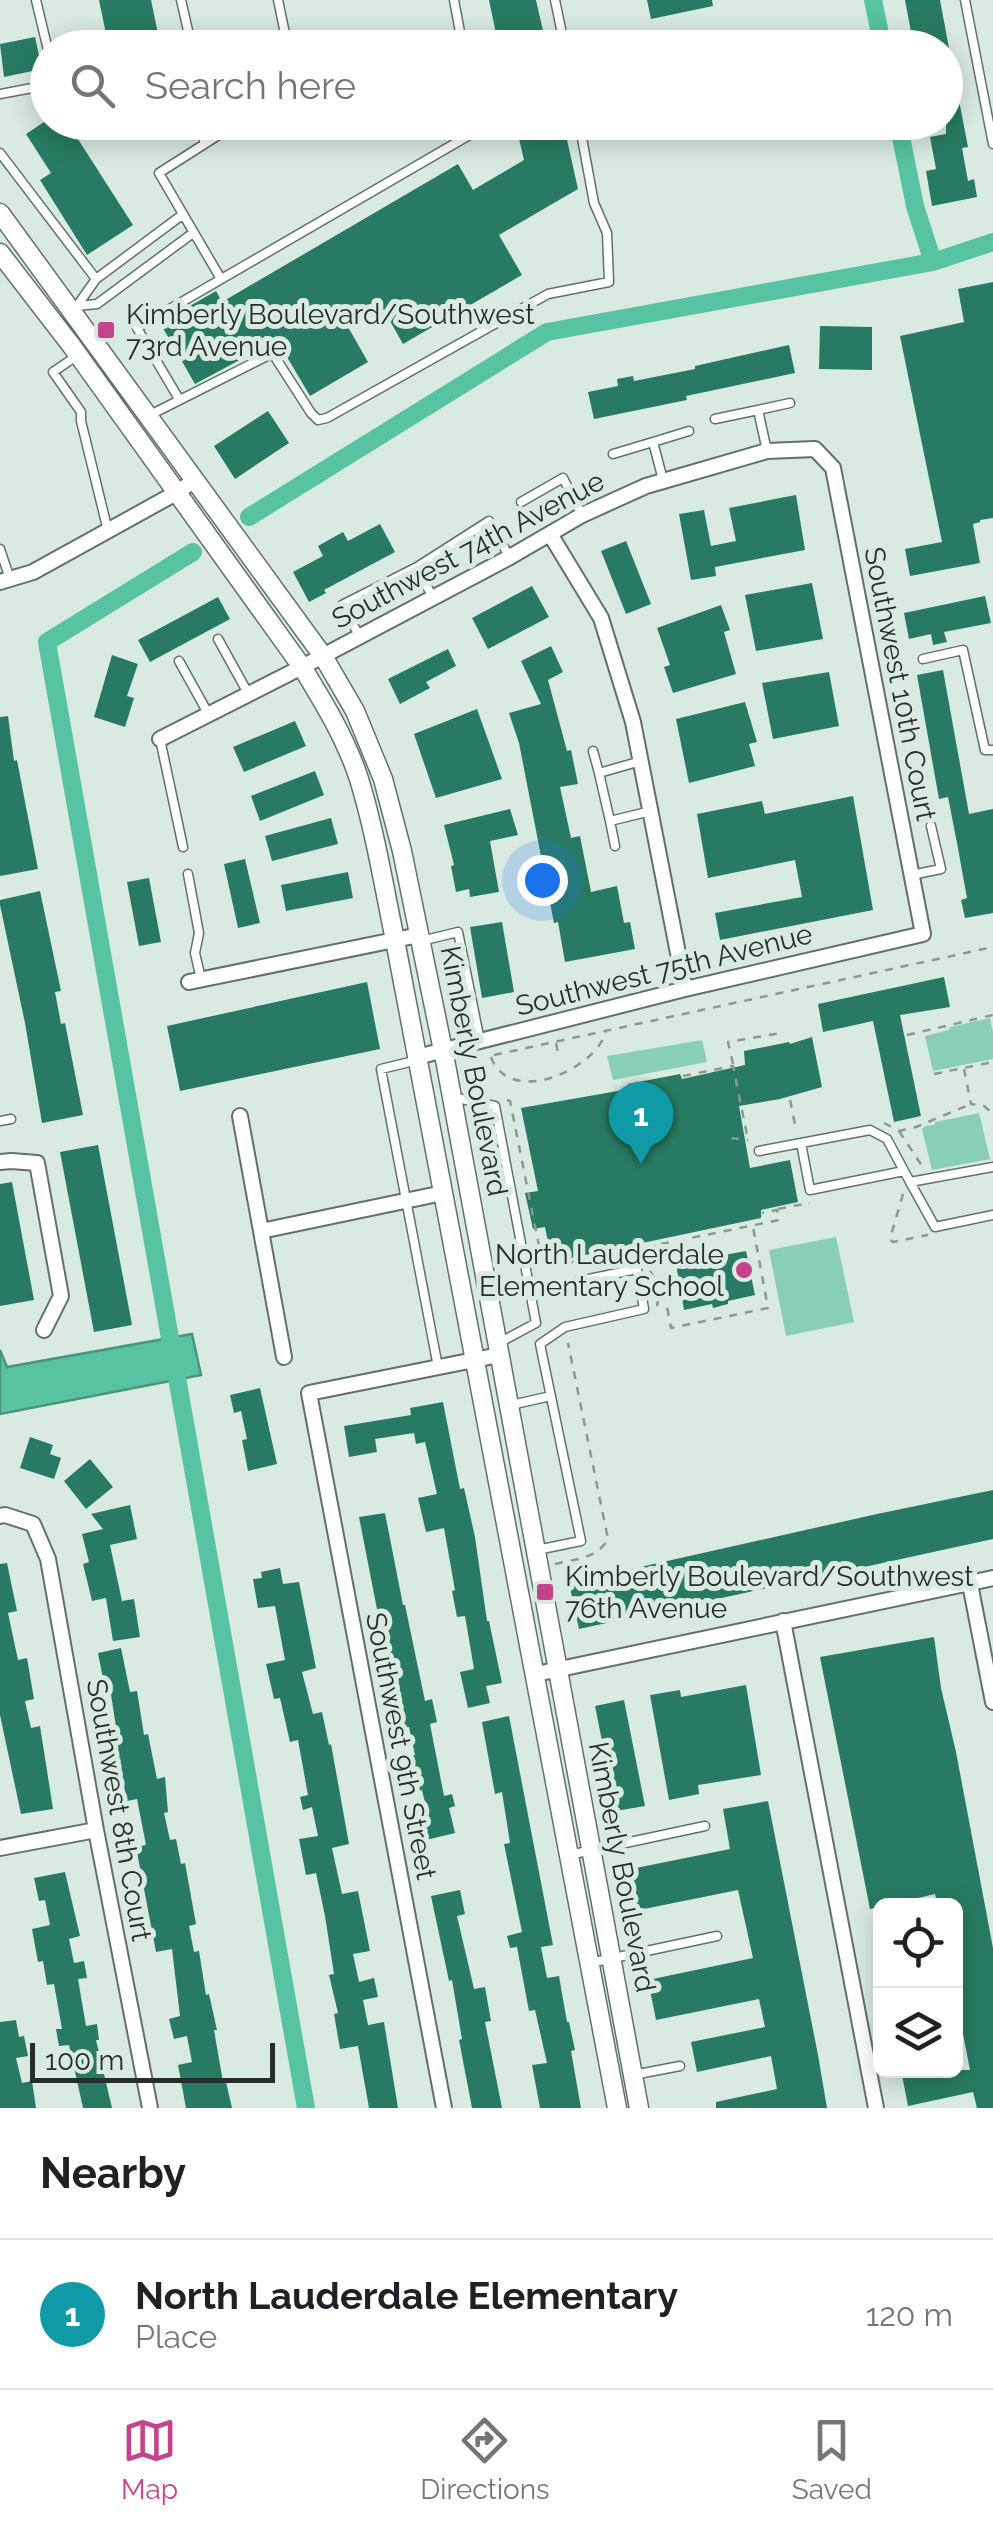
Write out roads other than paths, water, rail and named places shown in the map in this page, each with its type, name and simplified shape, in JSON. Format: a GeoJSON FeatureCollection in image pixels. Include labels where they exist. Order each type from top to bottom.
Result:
{"type":"FeatureCollection","features":[{"type":"Feature","properties":{"kind":"street","name":"Kimberly Boulevard"},"geometry":{"type":"LineString","coordinates":[[0,212],[74,308],[323,656],[355,711],[383,779],[443,1050],[639,2108]]}},
{"type":"Feature","properties":{"kind":"street","name":"Kimberly Boulevard"},"geometry":{"type":"LineString","coordinates":[[0,253],[302,667],[332,716],[358,776],[395,940],[617,2108]]}},
{"type":"Feature","properties":{"kind":"street","name":"Southwest 74th Avenue"},"geometry":{"type":"LineString","coordinates":[[160,739],[433,598],[582,515],[663,480],[767,451],[815,449]]}},
{"type":"Feature","properties":{"kind":"street","name":"Southwest 10th Court"},"geometry":{"type":"LineString","coordinates":[[815,449],[832,468],[923,934]]}},
{"type":"Feature","properties":{"kind":"street"},"geometry":{"type":"LineString","coordinates":[[5,580],[34,572],[194,480]]}},
{"type":"Feature","properties":{"kind":"street"},"geometry":{"type":"LineString","coordinates":[[550,534],[601,618],[634,722],[686,989]]}},
{"type":"Feature","properties":{"kind":"street","name":"Southwest 75th Avenue"},"geometry":{"type":"LineString","coordinates":[[417,1058],[923,934]]}},
{"type":"Feature","properties":{"kind":"street"},"geometry":{"type":"LineString","coordinates":[[195,980],[420,938]]}},
{"type":"Feature","properties":{"kind":"street"},"geometry":{"type":"LineString","coordinates":[[240,1116],[284,1357]]}},
{"type":"Feature","properties":{"kind":"street"},"geometry":{"type":"LineString","coordinates":[[0,1162],[38,1163],[61,1296],[44,1330]]}},
{"type":"Feature","properties":{"kind":"street"},"geometry":{"type":"LineString","coordinates":[[261,1231],[443,1193]]}},
{"type":"Feature","properties":{"kind":"street"},"geometry":{"type":"LineString","coordinates":[[438,1367],[474,1360],[498,1349]]}},
{"type":"Feature","properties":{"kind":"street","name":"Southwest 9th Street"},"geometry":{"type":"LineString","coordinates":[[438,1367],[309,1393],[444,2108]]}},
{"type":"Feature","properties":{"kind":"street"},"geometry":{"type":"LineString","coordinates":[[489,1436],[500,1454],[517,1532],[522,1541],[536,1550]]}},
{"type":"Feature","properties":{"kind":"street","name":"Southwest 8th Court"},"geometry":{"type":"LineString","coordinates":[[0,1516],[33,1524],[48,1559],[150,2108]]}},
{"type":"Feature","properties":{"kind":"street"},"geometry":{"type":"LineString","coordinates":[[536,1674],[993,1578]]}},
{"type":"Feature","properties":{"kind":"street"},"geometry":{"type":"LineString","coordinates":[[970,1584],[993,1702]]}},
{"type":"Feature","properties":{"kind":"street"},"geometry":{"type":"LineString","coordinates":[[783,1621],[876,2108]]}},
{"type":"Feature","properties":{"kind":"street"},"geometry":{"type":"LineString","coordinates":[[0,1848],[96,1830]]}},
{"type":"Feature","properties":{"kind":"lane"},"geometry":{"type":"LineString","coordinates":[[36,0],[43,30]]}},
{"type":"Feature","properties":{"kind":"lane"},"geometry":{"type":"LineString","coordinates":[[180,0],[188,30]]}},
{"type":"Feature","properties":{"kind":"lane"},"geometry":{"type":"LineString","coordinates":[[278,0],[284,30]]}},
{"type":"Feature","properties":{"kind":"lane"},"geometry":{"type":"LineString","coordinates":[[454,0],[459,30]]}},
{"type":"Feature","properties":{"kind":"lane"},"geometry":{"type":"LineString","coordinates":[[556,0],[561,30]]}},
{"type":"Feature","properties":{"kind":"lane"},"geometry":{"type":"LineString","coordinates":[[964,0],[990,112],[993,144]]}},
{"type":"Feature","properties":{"kind":"lane"},"geometry":{"type":"LineString","coordinates":[[0,94],[30,88]]}},
{"type":"Feature","properties":{"kind":"lane"},"geometry":{"type":"LineString","coordinates":[[204,140],[204,144]]}},
{"type":"Feature","properties":{"kind":"lane"},"geometry":{"type":"LineString","coordinates":[[210,140],[159,173],[221,279]]}},
{"type":"Feature","properties":{"kind":"lane"},"geometry":{"type":"LineString","coordinates":[[179,398],[138,328],[461,140]]}},
{"type":"Feature","properties":{"kind":"lane"},"geometry":{"type":"LineString","coordinates":[[148,416],[269,355],[275,357],[311,413],[318,420],[326,418],[548,294],[609,282],[606,233],[594,203],[582,140]]}},
{"type":"Feature","properties":{"kind":"lane"},"geometry":{"type":"LineString","coordinates":[[0,153],[96,279]]}},
{"type":"Feature","properties":{"kind":"lane"},"geometry":{"type":"LineString","coordinates":[[53,323],[74,308],[96,279],[182,216]]}},
{"type":"Feature","properties":{"kind":"lane"},"geometry":{"type":"LineString","coordinates":[[74,308],[98,304],[193,233]]}},
{"type":"Feature","properties":{"kind":"lane"},"geometry":{"type":"LineString","coordinates":[[78,355],[53,372],[81,412],[108,531]]}},
{"type":"Feature","properties":{"kind":"lane"},"geometry":{"type":"LineString","coordinates":[[715,419],[790,403]]}},
{"type":"Feature","properties":{"kind":"lane"},"geometry":{"type":"LineString","coordinates":[[758,410],[767,451]]}},
{"type":"Feature","properties":{"kind":"lane"},"geometry":{"type":"LineString","coordinates":[[613,454],[690,431]]}},
{"type":"Feature","properties":{"kind":"lane"},"geometry":{"type":"LineString","coordinates":[[654,442],[663,480]]}},
{"type":"Feature","properties":{"kind":"lane"},"geometry":{"type":"LineString","coordinates":[[521,502],[562,478],[582,515]]}},
{"type":"Feature","properties":{"kind":"lane"},"geometry":{"type":"LineString","coordinates":[[360,636],[342,604],[417,567],[488,521],[510,557]]}},
{"type":"Feature","properties":{"kind":"lane"},"geometry":{"type":"LineString","coordinates":[[0,549],[5,580]]}},
{"type":"Feature","properties":{"kind":"lane"},"geometry":{"type":"LineString","coordinates":[[417,567],[433,598]]}},
{"type":"Feature","properties":{"kind":"lane"},"geometry":{"type":"LineString","coordinates":[[218,639],[249,695]]}},
{"type":"Feature","properties":{"kind":"lane"},"geometry":{"type":"LineString","coordinates":[[924,659],[963,650],[985,750],[993,750]]}},
{"type":"Feature","properties":{"kind":"lane"},"geometry":{"type":"LineString","coordinates":[[179,661],[209,715]]}},
{"type":"Feature","properties":{"kind":"lane"},"geometry":{"type":"LineString","coordinates":[[160,739],[183,848]]}},
{"type":"Feature","properties":{"kind":"lane"},"geometry":{"type":"LineString","coordinates":[[593,751],[615,846]]}},
{"type":"Feature","properties":{"kind":"lane"},"geometry":{"type":"LineString","coordinates":[[600,772],[641,761]]}},
{"type":"Feature","properties":{"kind":"lane"},"geometry":{"type":"LineString","coordinates":[[610,821],[651,811]]}},
{"type":"Feature","properties":{"kind":"lane"},"geometry":{"type":"LineString","coordinates":[[911,876],[941,870],[932,826]]}},
{"type":"Feature","properties":{"kind":"lane"},"geometry":{"type":"LineString","coordinates":[[188,874],[198,933],[195,980]]}},
{"type":"Feature","properties":{"kind":"lane"},"geometry":{"type":"LineString","coordinates":[[420,938],[458,932],[480,1041]]}},
{"type":"Feature","properties":{"kind":"lane"},"geometry":{"type":"LineString","coordinates":[[417,1058],[381,1070],[438,1367]]}},
{"type":"Feature","properties":{"kind":"lane"},"geometry":{"type":"LineString","coordinates":[[452,1097],[495,1106],[581,1541],[536,1550]]}},
{"type":"Feature","properties":{"kind":"lane"},"geometry":{"type":"LineString","coordinates":[[0,1122],[11,1119]]}},
{"type":"Feature","properties":{"kind":"lane"},"geometry":{"type":"LineString","coordinates":[[759,1151],[870,1130],[886,1138],[935,1226],[993,1214]]}},
{"type":"Feature","properties":{"kind":"lane"},"geometry":{"type":"LineString","coordinates":[[801,1143],[810,1190],[904,1171]]}},
{"type":"Feature","properties":{"kind":"lane"},"geometry":{"type":"LineString","coordinates":[[910,1182],[993,1167]]}},
{"type":"Feature","properties":{"kind":"lane"},"geometry":{"type":"LineString","coordinates":[[530,1291],[637,1269],[644,1309],[565,1327],[540,1344]]}},
{"type":"Feature","properties":{"kind":"lane"},"geometry":{"type":"LineString","coordinates":[[498,1349],[536,1324]]}},
{"type":"Feature","properties":{"kind":"lane"},"geometry":{"type":"LineString","coordinates":[[509,1406],[551,1396]]}},
{"type":"Feature","properties":{"kind":"lane"},"geometry":{"type":"LineString","coordinates":[[570,1855],[705,1826]]}},
{"type":"Feature","properties":{"kind":"lane"},"geometry":{"type":"LineString","coordinates":[[590,1963],[717,1936]]}},
{"type":"Feature","properties":{"kind":"lane"},"geometry":{"type":"LineString","coordinates":[[633,2075],[680,2066]]}},
{"type":"Feature","properties":{"kind":"waterway"},"geometry":{"type":"LineString","coordinates":[[873,0],[879,30]]}},
{"type":"Feature","properties":{"kind":"waterway"},"geometry":{"type":"LineString","coordinates":[[902,140],[915,206],[933,262],[993,242]]}},
{"type":"Feature","properties":{"kind":"waterway"},"geometry":{"type":"LineString","coordinates":[[249,517],[547,332],[933,262]]}},
{"type":"Feature","properties":{"kind":"waterway"},"geometry":{"type":"LineString","coordinates":[[193,552],[47,642],[306,2108]]}},
{"type":"Feature","properties":{"kind":"place","name":"Kimberly Boulevard/Southwest 73rd Avenue"},"geometry":{"type":"Point","coordinates":[106,330]}},
{"type":"Feature","properties":{"kind":"place","name":"North Lauderdale Elementary"},"geometry":{"type":"Point","coordinates":[641,1164]}},
{"type":"Feature","properties":{"kind":"place","name":"North Lauderdale Elementary School"},"geometry":{"type":"Point","coordinates":[744,1270]}},
{"type":"Feature","properties":{"kind":"place","name":"Kimberly Boulevard/Southwest 76th Avenue"},"geometry":{"type":"Point","coordinates":[545,1592]}}]}
